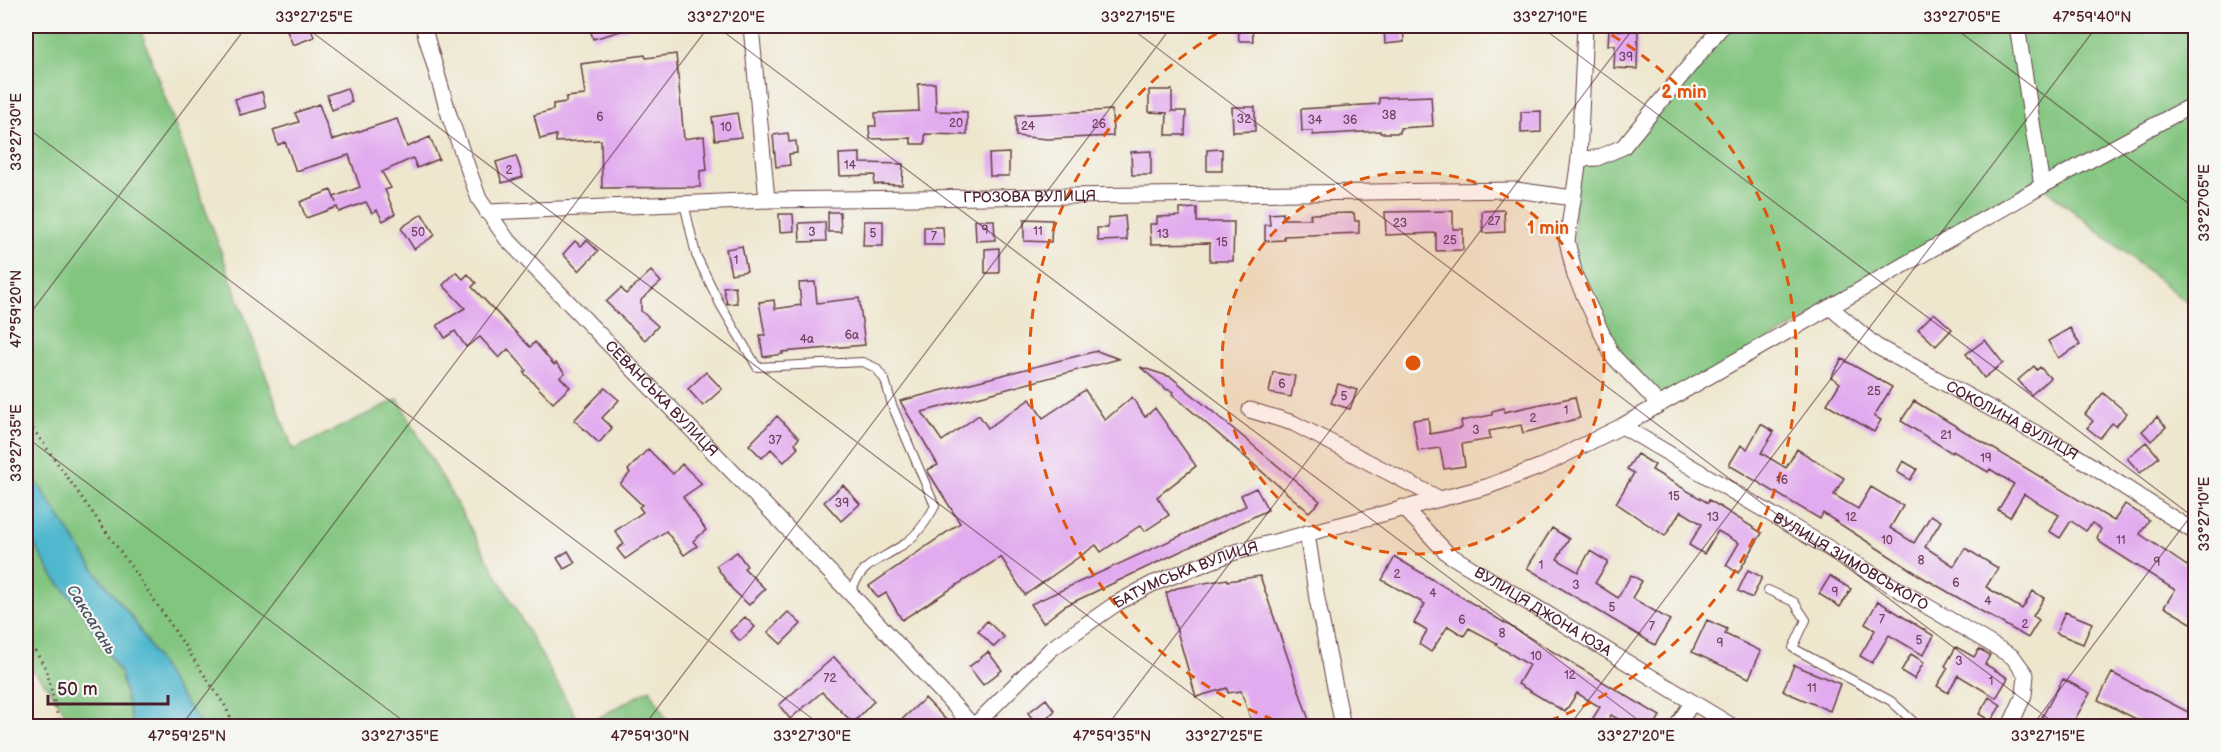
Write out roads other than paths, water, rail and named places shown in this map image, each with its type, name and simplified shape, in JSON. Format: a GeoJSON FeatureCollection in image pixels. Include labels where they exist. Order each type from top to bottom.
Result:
{"type":"FeatureCollection","features":[{"type":"Feature","properties":{"kind":"street","name":"СЕВАНСЬКА ВУЛИЦЯ"},"geometry":{"type":"LineString","coordinates":[[423,26],[453,128],[479,199],[506,238],[850,593],[974,726]]}},
{"type":"Feature","properties":{"kind":"street"},"geometry":{"type":"LineString","coordinates":[[751,26],[767,200]]}},
{"type":"Feature","properties":{"kind":"street"},"geometry":{"type":"LineString","coordinates":[[1585,26],[1579,159],[1567,241],[1575,276],[1612,355],[1658,403]]}},
{"type":"Feature","properties":{"kind":"street"},"geometry":{"type":"LineString","coordinates":[[1579,159],[1597,158],[1623,147],[1722,26]]}},
{"type":"Feature","properties":{"kind":"street"},"geometry":{"type":"LineString","coordinates":[[2017,26],[2042,186]]}},
{"type":"Feature","properties":{"kind":"street","name":"БАТУМСЬКА ВУЛИЦЯ"},"geometry":{"type":"LineString","coordinates":[[974,726],[1051,649],[1117,603],[1152,584],[1232,553],[1486,487],[1542,465],[1622,426],[1658,403],[1831,308],[2042,186],[2196,102]]}},
{"type":"Feature","properties":{"kind":"street","name":"ГРОЗОВА ВУЛИЦЯ"},"geometry":{"type":"LineString","coordinates":[[487,212],[767,200],[1516,190],[1573,198]]}},
{"type":"Feature","properties":{"kind":"street","name":"СОКОЛИНА ВУЛИЦЯ"},"geometry":{"type":"LineString","coordinates":[[1831,308],[1876,346],[2067,450],[2196,533]]}},
{"type":"Feature","properties":{"kind":"street"},"geometry":{"type":"LineString","coordinates":[[1250,410],[1293,423],[1438,498]]}},
{"type":"Feature","properties":{"kind":"street","name":"ВУЛИЦЯ ЗИМОВСЬКОГО"},"geometry":{"type":"LineString","coordinates":[[1622,426],[2013,657],[2026,675],[2024,695],[2010,726]]}},
{"type":"Feature","properties":{"kind":"street","name":"ВУЛИЦЯ ДЖОНА ЮЗА"},"geometry":{"type":"LineString","coordinates":[[1403,507],[1448,554],[1732,726]]}},
{"type":"Feature","properties":{"kind":"street"},"geometry":{"type":"LineString","coordinates":[[1307,533],[1319,610],[1343,726]]}},
{"type":"Feature","properties":{"kind":"street"},"geometry":{"type":"LineString","coordinates":[[1677,726],[1692,703]]}},
{"type":"Feature","properties":{"kind":"lane"},"geometry":{"type":"LineString","coordinates":[[684,202],[696,255],[721,306],[757,367],[863,362],[876,368],[885,380],[892,405],[935,506],[926,523],[902,546],[876,558],[858,574],[850,593]]}},
{"type":"Feature","properties":{"kind":"lane"},"geometry":{"type":"LineString","coordinates":[[1768,590],[1794,602],[1806,620],[1793,648],[1892,700],[1918,726]]}},
{"type":"Feature","properties":{"kind":"lane"},"geometry":{"type":"LineString","coordinates":[[2097,726],[2105,723],[2112,726]]}},
{"type":"Feature","properties":{"kind":"water","name":"Саксагань"},"geometry":{"type":"Polygon","coordinates":[[[26,466],[97,574],[133,619],[172,684],[202,726],[133,726],[120,672],[78,606],[53,576],[32,540],[26,535],[26,466]]]}}]}
